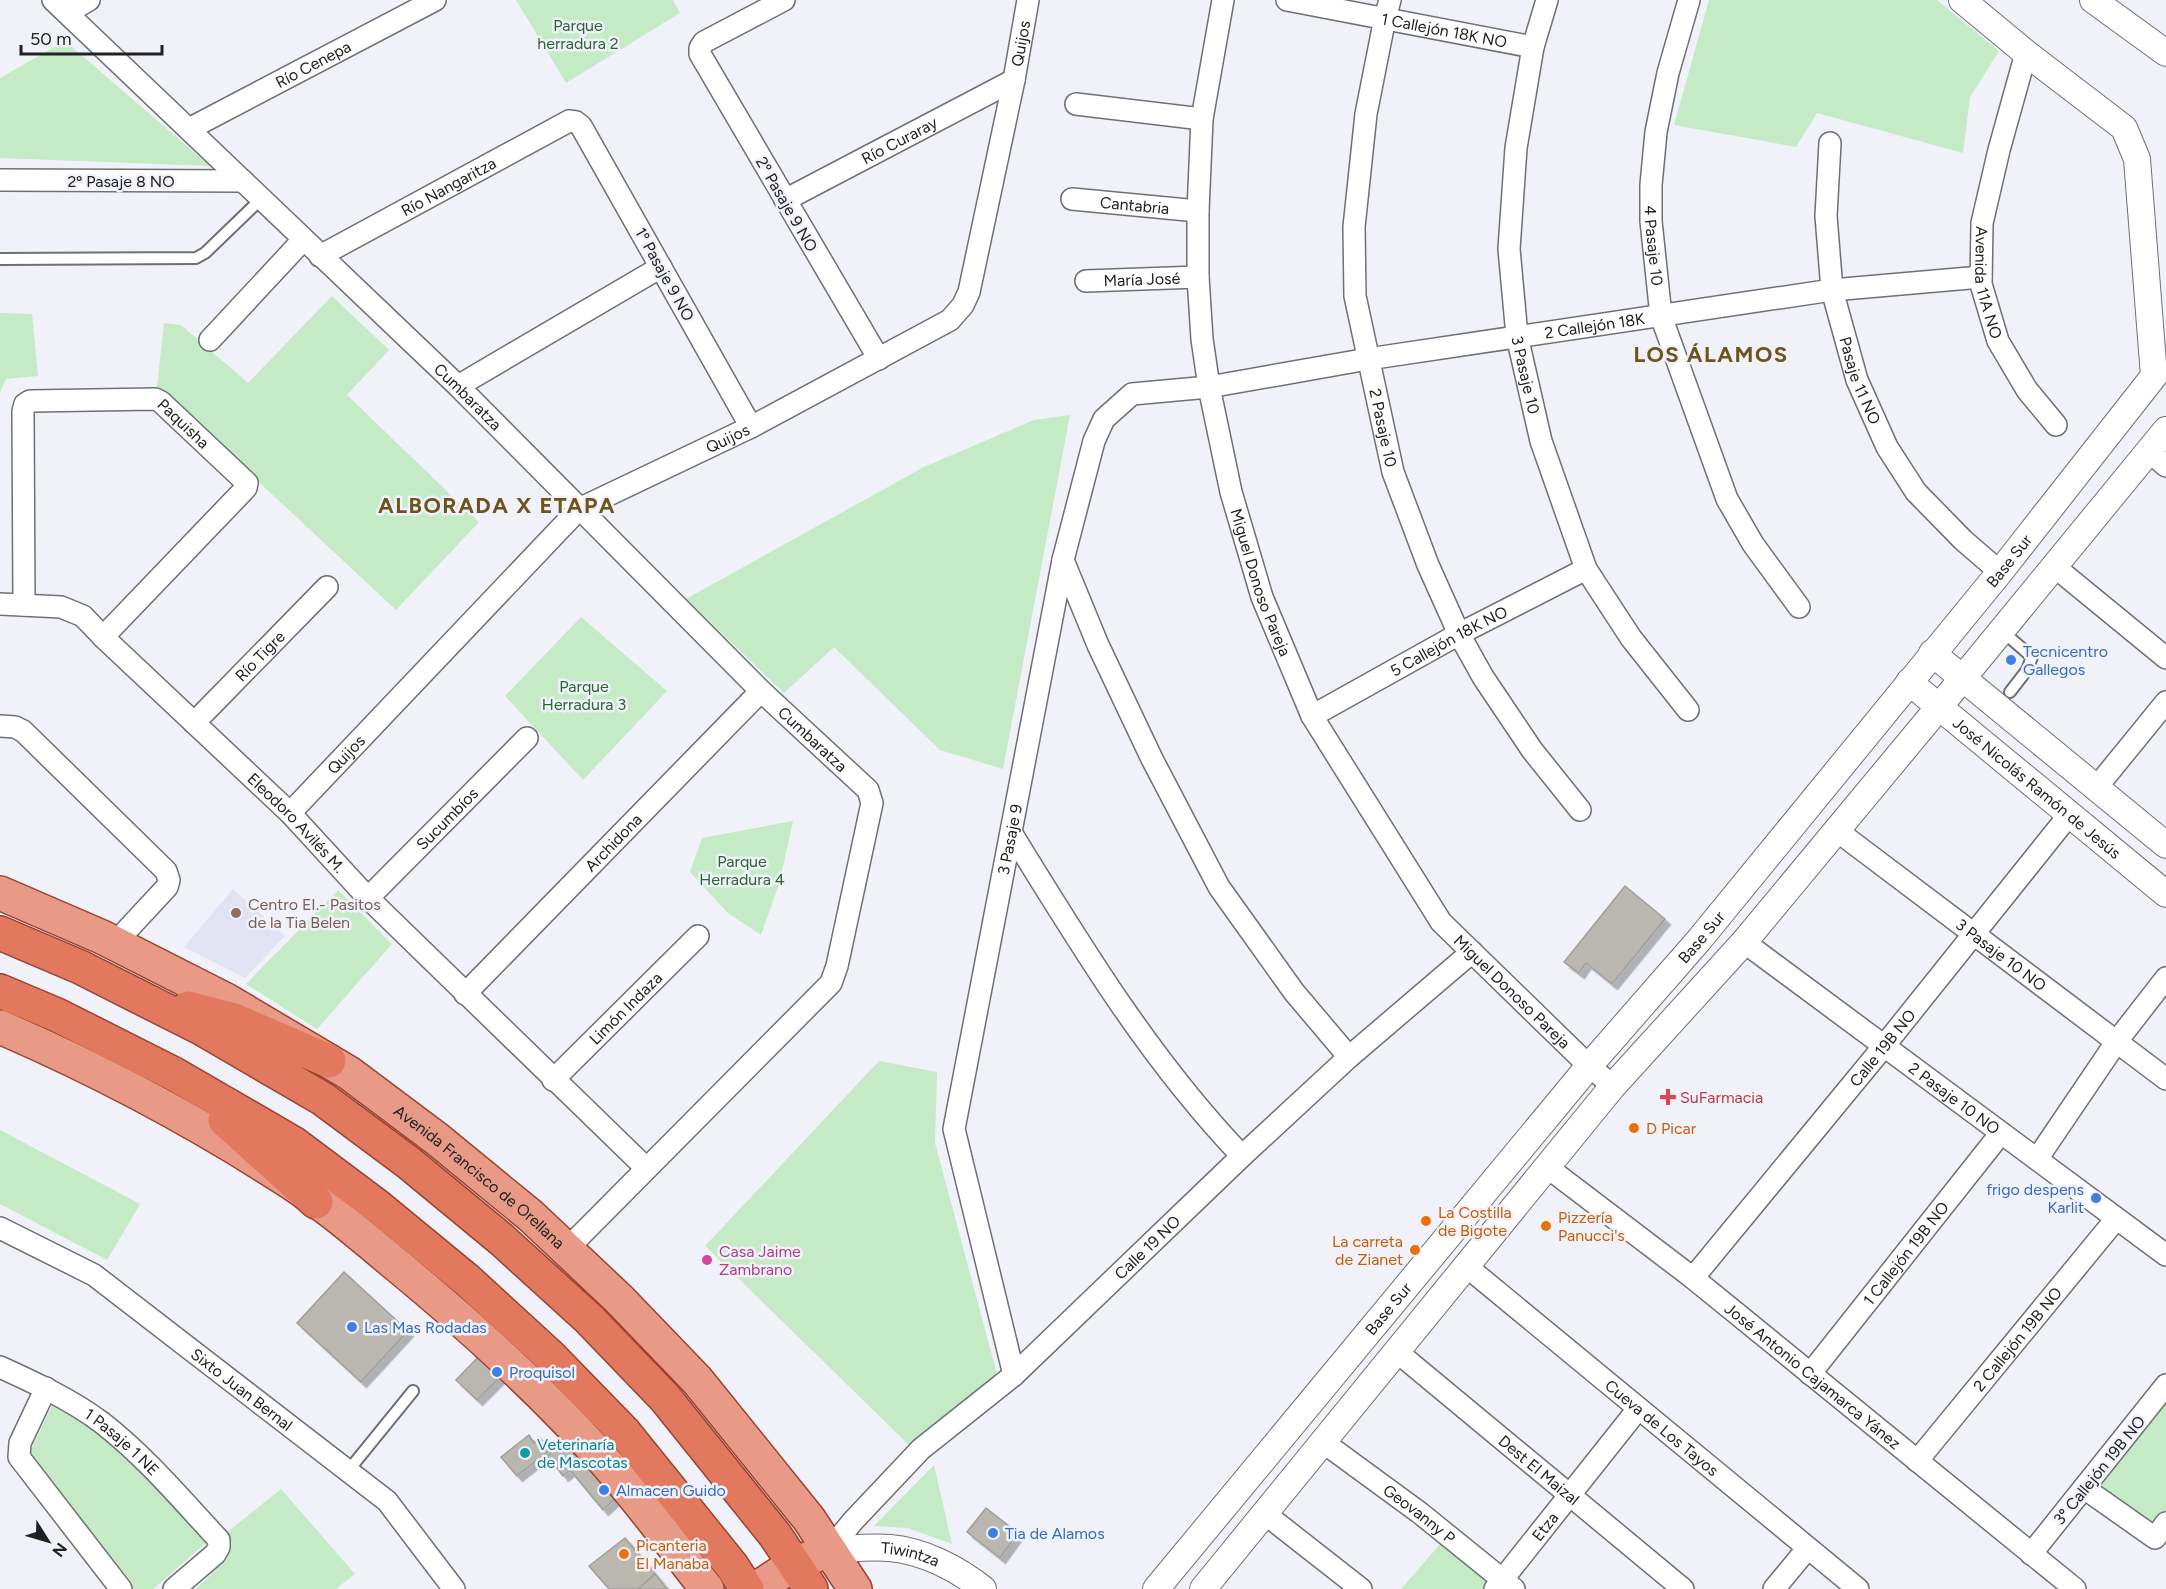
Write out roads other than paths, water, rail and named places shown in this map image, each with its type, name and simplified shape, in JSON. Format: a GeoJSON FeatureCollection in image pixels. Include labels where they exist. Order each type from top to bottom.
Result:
{"type":"FeatureCollection","features":[{"type":"Feature","properties":{"kind":"highway","name":"Avenida Francisco de Orellana"},"geometry":{"type":"LineString","coordinates":[[0,933],[80,967],[201,1028],[323,1099],[409,1163],[501,1239],[588,1319],[665,1398],[775,1535],[803,1577]]}},
{"type":"Feature","properties":{"kind":"highway"},"geometry":{"type":"LineString","coordinates":[[0,991],[57,1015],[174,1074],[293,1143],[377,1206],[467,1280],[551,1357],[624,1432],[732,1566],[747,1589]]}},
{"type":"Feature","properties":{"kind":"highway"},"geometry":{"type":"LineString","coordinates":[[132,993],[234,1020],[329,1061]]}},
{"type":"Feature","properties":{"kind":"highway"},"geometry":{"type":"LineString","coordinates":[[174,1074],[316,1202]]}},
{"type":"Feature","properties":{"kind":"main road","name":"Avenida Francisco de Orellana"},"geometry":{"type":"LineString","coordinates":[[0,893],[115,943],[226,1000],[349,1073],[437,1139],[531,1216],[619,1299],[697,1380],[809,1519],[855,1589]]}},
{"type":"Feature","properties":{"kind":"main road"},"geometry":{"type":"LineString","coordinates":[[0,1027],[47,1047],[161,1105],[278,1173],[361,1235],[449,1308],[530,1384],[601,1457],[707,1589]]}},
{"type":"Feature","properties":{"kind":"main road"},"geometry":{"type":"LineString","coordinates":[[756,1589],[803,1577],[829,1550]]}},
{"type":"Feature","properties":{"kind":"street"},"geometry":{"type":"LineString","coordinates":[[60,6],[89,0]]}},
{"type":"Feature","properties":{"kind":"street","name":"Río Cenepa"},"geometry":{"type":"LineString","coordinates":[[189,129],[435,0]]}},
{"type":"Feature","properties":{"kind":"street","name":"2º Pasaje 9 NO"},"geometry":{"type":"LineString","coordinates":[[784,0],[704,42],[700,48],[700,54],[879,359]]}},
{"type":"Feature","properties":{"kind":"street","name":"Quijos"},"geometry":{"type":"LineString","coordinates":[[290,813],[579,508],[751,428],[950,320],[963,305],[969,292],[1014,80],[1028,0]]}},
{"type":"Feature","properties":{"kind":"street","name":"Miguel Donoso Pareja"},"geometry":{"type":"LineString","coordinates":[[1223,0],[1202,119],[1198,211],[1198,277],[1202,339],[1209,387],[1232,492],[1262,597],[1312,716],[1441,922],[1589,1066],[1613,1086]]}},
{"type":"Feature","properties":{"kind":"street","name":"1 Callejón 18K NO"},"geometry":{"type":"LineString","coordinates":[[1287,0],[1388,9],[1533,47]]}},
{"type":"Feature","properties":{"kind":"street","name":"3 Pasaje 10"},"geometry":{"type":"LineString","coordinates":[[1546,0],[1533,47],[1516,148],[1510,238],[1517,336],[1541,441],[1586,569],[1631,638],[1688,710]]}},
{"type":"Feature","properties":{"kind":"street","name":"4 Pasaje 10"},"geometry":{"type":"LineString","coordinates":[[1689,0],[1668,73],[1656,132],[1651,185],[1652,233],[1661,316],[1727,499],[1753,544],[1799,607]]}},
{"type":"Feature","properties":{"kind":"street","name":"Base Sur"},"geometry":{"type":"LineString","coordinates":[[1156,1589],[1589,1066],[1700,940],[2000,572],[2154,376],[2137,159],[2124,128],[2026,54],[1962,0]]}},
{"type":"Feature","properties":{"kind":"street"},"geometry":{"type":"LineString","coordinates":[[2093,0],[2166,53]]}},
{"type":"Feature","properties":{"kind":"street","name":"Cumbaratza"},"geometry":{"type":"LineString","coordinates":[[60,6],[458,386],[761,691],[868,790],[872,803],[837,966],[831,982],[646,1168]]}},
{"type":"Feature","properties":{"kind":"street","name":"2 Pasaje 10"},"geometry":{"type":"LineString","coordinates":[[1388,9],[1366,114],[1354,227],[1355,296],[1393,472],[1428,565],[1459,634],[1482,677],[1532,750],[1580,810]]}},
{"type":"Feature","properties":{"kind":"street","name":"Avenida 11A NO"},"geometry":{"type":"LineString","coordinates":[[2026,54],[1999,150],[1982,223],[1982,285],[1998,341],[2027,390],[2056,425]]}},
{"type":"Feature","properties":{"kind":"street","name":"Río Curaray"},"geometry":{"type":"LineString","coordinates":[[785,200],[1014,80]]}},
{"type":"Feature","properties":{"kind":"street"},"geometry":{"type":"LineString","coordinates":[[1076,104],[1202,119]]}},
{"type":"Feature","properties":{"kind":"street","name":"Río Nangaritza"},"geometry":{"type":"LineString","coordinates":[[320,256],[569,121],[576,122]]}},
{"type":"Feature","properties":{"kind":"street","name":"1º Pasaje 9 NO"},"geometry":{"type":"LineString","coordinates":[[576,122],[581,126],[751,428]]}},
{"type":"Feature","properties":{"kind":"street","name":"Pasaje 11 NO"},"geometry":{"type":"LineString","coordinates":[[1830,143],[1827,216],[1833,290],[1857,380],[1887,447],[1916,492],[1963,540],[2000,572]]}},
{"type":"Feature","properties":{"kind":"street","name":"2º Pasaje 8 NO"},"geometry":{"type":"LineString","coordinates":[[0,180],[243,181]]}},
{"type":"Feature","properties":{"kind":"street","name":"Cantabria"},"geometry":{"type":"LineString","coordinates":[[1072,199],[1198,211]]}},
{"type":"Feature","properties":{"kind":"street"},"geometry":{"type":"LineString","coordinates":[[210,340],[303,240]]}},
{"type":"Feature","properties":{"kind":"street"},"geometry":{"type":"LineString","coordinates":[[458,386],[661,267]]}},
{"type":"Feature","properties":{"kind":"street","name":"María José"},"geometry":{"type":"LineString","coordinates":[[1086,281],[1198,277]]}},
{"type":"Feature","properties":{"kind":"street","name":"2 Callejón 18K"},"geometry":{"type":"LineString","coordinates":[[1209,387],[1368,359],[1833,290],[1982,277]]}},
{"type":"Feature","properties":{"kind":"street","name":"3 Pasaje 9"},"geometry":{"type":"LineString","coordinates":[[1014,1375],[954,1129],[1063,560],[1094,441],[1104,419],[1132,393],[1209,387]]}},
{"type":"Feature","properties":{"kind":"street","name":"Paquisha"},"geometry":{"type":"LineString","coordinates":[[24,605],[23,411],[25,404],[30,401],[155,399],[247,483],[246,488],[103,637]]}},
{"type":"Feature","properties":{"kind":"street","name":"Base Sur"},"geometry":{"type":"LineString","coordinates":[[1203,1589],[1613,1086],[1744,942],[2055,567],[2158,459],[2166,430]]}},
{"type":"Feature","properties":{"kind":"street"},"geometry":{"type":"LineString","coordinates":[[1063,560],[1098,645],[1152,759],[1219,887],[1294,992],[1349,1057]]}},
{"type":"Feature","properties":{"kind":"street"},"geometry":{"type":"LineString","coordinates":[[2055,567],[2166,658]]}},
{"type":"Feature","properties":{"kind":"street","name":"5 Callejón 18K NO"},"geometry":{"type":"LineString","coordinates":[[1312,716],[1459,634],[1586,569]]}},
{"type":"Feature","properties":{"kind":"street","name":"Río Tigre"},"geometry":{"type":"LineString","coordinates":[[194,723],[327,587]]}},
{"type":"Feature","properties":{"kind":"street","name":"Eleodoro Avilés M."},"geometry":{"type":"LineString","coordinates":[[0,604],[61,607],[83,616],[290,813],[368,898],[646,1168]]}},
{"type":"Feature","properties":{"kind":"street"},"geometry":{"type":"LineString","coordinates":[[1932,653],[2166,845]]}},
{"type":"Feature","properties":{"kind":"street","name":"José Nicolás Ramón de Jesús"},"geometry":{"type":"LineString","coordinates":[[1909,682],[2166,894]]}},
{"type":"Feature","properties":{"kind":"street","name":"Archidona"},"geometry":{"type":"LineString","coordinates":[[465,994],[761,691]]}},
{"type":"Feature","properties":{"kind":"street"},"geometry":{"type":"LineString","coordinates":[[2096,788],[2166,702]]}},
{"type":"Feature","properties":{"kind":"street"},"geometry":{"type":"LineString","coordinates":[[0,726],[15,727],[22,731],[166,871],[169,880],[167,887],[115,943]]}},
{"type":"Feature","properties":{"kind":"street","name":"Sucumbíos"},"geometry":{"type":"LineString","coordinates":[[368,898],[527,738]]}},
{"type":"Feature","properties":{"kind":"street","name":"Calle 19B NO"},"geometry":{"type":"LineString","coordinates":[[1692,1278],[1884,1046],[2069,815]]}},
{"type":"Feature","properties":{"kind":"street","name":"3 Pasaje 10 NO"},"geometry":{"type":"LineString","coordinates":[[1836,830],[2166,1079]]}},
{"type":"Feature","properties":{"kind":"street"},"geometry":{"type":"LineString","coordinates":[[1012,834],[1103,980],[1173,1078],[1242,1156]]}},
{"type":"Feature","properties":{"kind":"street","name":"Limón Indaza"},"geometry":{"type":"LineString","coordinates":[[554,1080],[698,936]]}},
{"type":"Feature","properties":{"kind":"street","name":"2 Pasaje 10 NO"},"geometry":{"type":"LineString","coordinates":[[1744,942],[2166,1256]]}},
{"type":"Feature","properties":{"kind":"street","name":"Calle 19 NO"},"geometry":{"type":"LineString","coordinates":[[829,1550],[921,1449],[1014,1375],[1242,1156],[1349,1057],[1472,952]]}},
{"type":"Feature","properties":{"kind":"street"},"geometry":{"type":"LineString","coordinates":[[2037,1159],[2117,1041],[2166,978]]}},
{"type":"Feature","properties":{"kind":"street","name":"1 Callejón 19B NO"},"geometry":{"type":"LineString","coordinates":[[1810,1374],[2001,1133]]}},
{"type":"Feature","properties":{"kind":"street","name":"José Antonio Cajamarca Yánez"},"geometry":{"type":"LineString","coordinates":[[1547,1167],[1692,1278],[2075,1589]]}},
{"type":"Feature","properties":{"kind":"street"},"geometry":{"type":"LineString","coordinates":[[567,1250],[646,1168]]}},
{"type":"Feature","properties":{"kind":"street","name":"2 Callejón 19B NO"},"geometry":{"type":"LineString","coordinates":[[1917,1461],[2116,1218]]}},
{"type":"Feature","properties":{"kind":"street","name":"Sixto Juan Bernal"},"geometry":{"type":"LineString","coordinates":[[0,1228],[94,1275],[387,1501],[454,1589]]}},
{"type":"Feature","properties":{"kind":"street","name":"Cueva de Los Tayos"},"geometry":{"type":"LineString","coordinates":[[1466,1266],[1858,1589]]}},
{"type":"Feature","properties":{"kind":"street","name":"Dest El Maizal"},"geometry":{"type":"LineString","coordinates":[[1396,1351],[1683,1589]]}},
{"type":"Feature","properties":{"kind":"street","name":"1 Pasaje 1 NE"},"geometry":{"type":"LineString","coordinates":[[0,1367],[78,1406],[130,1446],[219,1540],[219,1547],[215,1554],[174,1589]]}},
{"type":"Feature","properties":{"kind":"street","name":"3º Callejón 19B NO"},"geometry":{"type":"LineString","coordinates":[[2031,1554],[2166,1385]]}},
{"type":"Feature","properties":{"kind":"street"},"geometry":{"type":"LineString","coordinates":[[46,1389],[20,1443],[19,1457],[121,1589]]}},
{"type":"Feature","properties":{"kind":"street","name":"Etza"},"geometry":{"type":"LineString","coordinates":[[1504,1586],[1638,1409]]}},
{"type":"Feature","properties":{"kind":"street","name":"Geovanny P"},"geometry":{"type":"LineString","coordinates":[[1323,1442],[1420,1513],[1504,1586]]}},
{"type":"Feature","properties":{"kind":"street"},"geometry":{"type":"LineString","coordinates":[[2084,1488],[2155,1538],[2166,1523]]}},
{"type":"Feature","properties":{"kind":"street"},"geometry":{"type":"LineString","coordinates":[[1264,1513],[1361,1589]]}},
{"type":"Feature","properties":{"kind":"street","name":"Tiwintza"},"geometry":{"type":"LineString","coordinates":[[829,1550],[891,1548],[907,1552],[951,1567],[983,1589]]}},
{"type":"Feature","properties":{"kind":"street"},"geometry":{"type":"LineString","coordinates":[[1774,1589],[1807,1549]]}},
{"type":"Feature","properties":{"kind":"lane"},"geometry":{"type":"LineString","coordinates":[[0,259],[196,258],[205,253],[261,199]]}},
{"type":"Feature","properties":{"kind":"lane"},"geometry":{"type":"LineString","coordinates":[[2001,631],[2032,657],[2031,663],[2010,692]]}},
{"type":"Feature","properties":{"kind":"lane"},"geometry":{"type":"LineString","coordinates":[[348,1471],[413,1391]]}},
{"type":"Feature","properties":{"kind":"place","name":"Tecnicentro Gallegos"},"geometry":{"type":"Point","coordinates":[2011,660]}},
{"type":"Feature","properties":{"kind":"place","name":"Centro EI.- Pasitos de la Tia Belen"},"geometry":{"type":"Point","coordinates":[236,913]}},
{"type":"Feature","properties":{"kind":"place","name":"SuFarmacia"},"geometry":{"type":"Point","coordinates":[1668,1097]}},
{"type":"Feature","properties":{"kind":"place","name":"D Picar"},"geometry":{"type":"Point","coordinates":[1634,1128]}},
{"type":"Feature","properties":{"kind":"place","name":"frigo despens Karlit"},"geometry":{"type":"Point","coordinates":[2096,1198]}},
{"type":"Feature","properties":{"kind":"place","name":"La Costilla de Bigote"},"geometry":{"type":"Point","coordinates":[1426,1221]}},
{"type":"Feature","properties":{"kind":"place","name":"Pizzería Panucci's"},"geometry":{"type":"Point","coordinates":[1546,1226]}},
{"type":"Feature","properties":{"kind":"place","name":"La carreta de Zianet"},"geometry":{"type":"Point","coordinates":[1415,1250]}},
{"type":"Feature","properties":{"kind":"place","name":"Casa Jaime Zambrano"},"geometry":{"type":"Point","coordinates":[707,1260]}},
{"type":"Feature","properties":{"kind":"place","name":"Las Mas Rodadas"},"geometry":{"type":"Point","coordinates":[352,1327]}},
{"type":"Feature","properties":{"kind":"place","name":"Proquisol"},"geometry":{"type":"Point","coordinates":[497,1372]}},
{"type":"Feature","properties":{"kind":"place","name":"Veterinaría de Mascotas"},"geometry":{"type":"Point","coordinates":[525,1453]}},
{"type":"Feature","properties":{"kind":"place","name":"Almacen Guido"},"geometry":{"type":"Point","coordinates":[604,1490]}},
{"type":"Feature","properties":{"kind":"place","name":"Tia de Alamos"},"geometry":{"type":"Point","coordinates":[993,1533]}},
{"type":"Feature","properties":{"kind":"place","name":"Picanteria El Manaba"},"geometry":{"type":"Point","coordinates":[624,1554]}},
{"type":"Feature","properties":{"kind":"district","name":"LOS ÁLAMOS"},"geometry":{"type":"Point","coordinates":[1711,354]}},
{"type":"Feature","properties":{"kind":"district","name":"ALBORADA X ETAPA"},"geometry":{"type":"Point","coordinates":[497,505]}},
{"type":"Feature","properties":{"kind":"park label","name":"Parque herradura 2"},"geometry":{"type":"Point","coordinates":[578,34]}},
{"type":"Feature","properties":{"kind":"park label","name":"Parque Herradura 3"},"geometry":{"type":"Point","coordinates":[584,695]}},
{"type":"Feature","properties":{"kind":"park label","name":"Parque Herradura 4"},"geometry":{"type":"Point","coordinates":[742,870]}}]}
